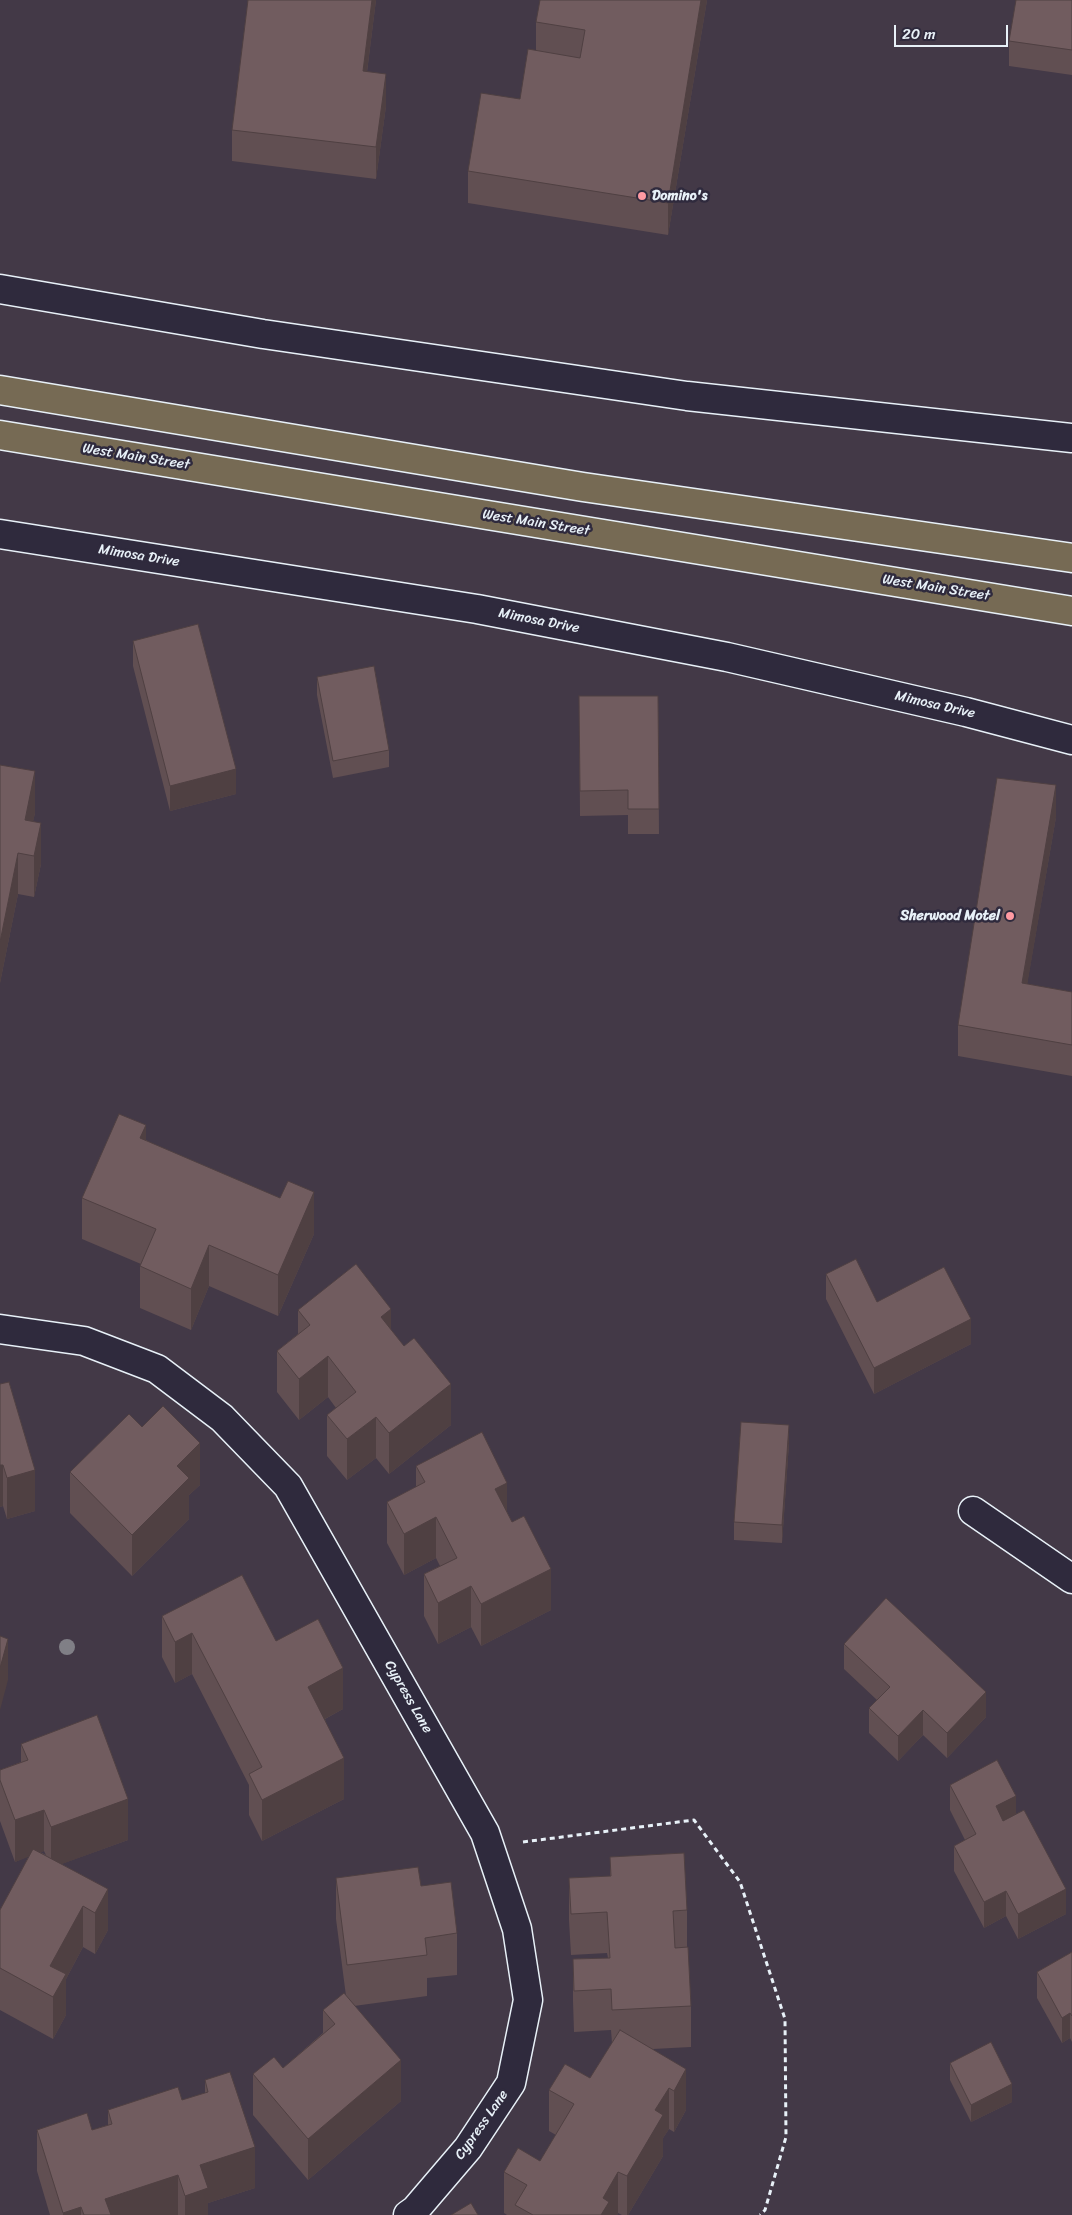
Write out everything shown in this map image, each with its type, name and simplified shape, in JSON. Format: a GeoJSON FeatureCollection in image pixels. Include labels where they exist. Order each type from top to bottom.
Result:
{"type":"FeatureCollection","features":[{"type":"Feature","properties":{"kind":"main road"},"geometry":{"type":"LineString","coordinates":[[0,390],[583,487],[1072,558]]}},
{"type":"Feature","properties":{"kind":"main road","name":"West Main Street"},"geometry":{"type":"LineString","coordinates":[[0,434],[1072,611]]}},
{"type":"Feature","properties":{"kind":"street"},"geometry":{"type":"LineString","coordinates":[[0,290],[262,334],[687,396],[1072,438]]}},
{"type":"Feature","properties":{"kind":"street","name":"Mimosa Drive"},"geometry":{"type":"LineString","coordinates":[[0,534],[477,609],[727,658],[966,712],[1072,740]]}},
{"type":"Feature","properties":{"kind":"street","name":"Cypress Lane"},"geometry":{"type":"LineString","coordinates":[[0,1329],[84,1341],[157,1370],[222,1418],[288,1486],[485,1833],[517,1928],[528,2000],[511,2083],[468,2148],[415,2210],[408,2215]]}},
{"type":"Feature","properties":{"kind":"street"},"geometry":{"type":"LineString","coordinates":[[973,1511],[1072,1578]]}},
{"type":"Feature","properties":{"kind":"path"},"geometry":{"type":"LineString","coordinates":[[490,1846],[694,1820],[740,1882],[785,2019],[786,2137],[765,2210],[760,2215]]}},
{"type":"Feature","properties":{"kind":"building"},"geometry":{"type":"Polygon","coordinates":[[[248,0],[372,0],[363,71],[386,74],[376,147],[232,130],[248,0]]]}},
{"type":"Feature","properties":{"kind":"building"},"geometry":{"type":"Polygon","coordinates":[[[540,0],[701,0],[668,203],[468,171],[481,93],[520,99],[528,49],[580,58],[585,30],[536,22],[540,0]]]}},
{"type":"Feature","properties":{"kind":"building"},"geometry":{"type":"Polygon","coordinates":[[[1016,0],[1072,0],[1072,50],[1009,41],[1016,0]]]}},
{"type":"Feature","properties":{"kind":"building"},"geometry":{"type":"Polygon","coordinates":[[[198,624],[236,769],[170,786],[133,641],[198,624]]]}},
{"type":"Feature","properties":{"kind":"building"},"geometry":{"type":"Polygon","coordinates":[[[374,666],[389,750],[333,761],[317,677],[374,666]]]}},
{"type":"Feature","properties":{"kind":"building"},"geometry":{"type":"Polygon","coordinates":[[[579,696],[658,696],[659,809],[628,809],[628,790],[580,791],[579,696]]]}},
{"type":"Feature","properties":{"kind":"building"},"geometry":{"type":"Polygon","coordinates":[[[0,765],[35,771],[25,820],[41,823],[34,856],[18,853],[0,942],[0,765]]]}},
{"type":"Feature","properties":{"kind":"building","name":"Sherwood Motel"},"geometry":{"type":"Polygon","coordinates":[[[997,778],[1056,785],[1022,983],[1072,992],[1072,1045],[958,1025],[997,778]]]}},
{"type":"Feature","properties":{"kind":"building"},"geometry":{"type":"Polygon","coordinates":[[[119,1114],[146,1125],[140,1138],[280,1198],[288,1181],[314,1192],[278,1275],[209,1245],[191,1289],[140,1266],[156,1229],[82,1198],[119,1114]]]}},
{"type":"Feature","properties":{"kind":"building"},"geometry":{"type":"Polygon","coordinates":[[[856,1259],[877,1302],[944,1267],[971,1319],[874,1368],[826,1274],[856,1259]]]}},
{"type":"Feature","properties":{"kind":"building"},"geometry":{"type":"Polygon","coordinates":[[[356,1264],[391,1309],[381,1317],[404,1346],[414,1338],[451,1384],[389,1433],[376,1417],[347,1439],[327,1415],[356,1392],[328,1356],[299,1379],[277,1351],[310,1325],[298,1310],[356,1264]]]}},
{"type":"Feature","properties":{"kind":"building"},"geometry":{"type":"Polygon","coordinates":[[[9,1382],[35,1470],[7,1478],[3,1465],[0,1465],[0,1384],[9,1382]]]}},
{"type":"Feature","properties":{"kind":"building"},"geometry":{"type":"Polygon","coordinates":[[[163,1406],[200,1443],[177,1466],[189,1478],[132,1535],[70,1472],[129,1414],[142,1427],[163,1406]]]}},
{"type":"Feature","properties":{"kind":"building"},"geometry":{"type":"Polygon","coordinates":[[[741,1422],[789,1425],[782,1525],[734,1522],[741,1422]]]}},
{"type":"Feature","properties":{"kind":"building"},"geometry":{"type":"Polygon","coordinates":[[[482,1432],[507,1483],[495,1489],[512,1522],[524,1516],[551,1569],[481,1604],[471,1586],[438,1603],[424,1574],[457,1558],[436,1517],[404,1534],[387,1502],[425,1482],[416,1466],[482,1432]]]}},
{"type":"Feature","properties":{"kind":"building"},"geometry":{"type":"Polygon","coordinates":[[[242,1575],[276,1641],[318,1619],[343,1668],[308,1687],[344,1758],[262,1800],[249,1774],[262,1767],[192,1633],[175,1642],[162,1616],[242,1575]]]}},
{"type":"Feature","properties":{"kind":"building"},"geometry":{"type":"Polygon","coordinates":[[[886,1598],[986,1692],[947,1733],[923,1710],[898,1736],[869,1708],[890,1687],[844,1644],[886,1598]]]}},
{"type":"Feature","properties":{"kind":"building"},"geometry":{"type":"Polygon","coordinates":[[[0,1636],[8,1639],[0,1668],[0,1636]]]}},
{"type":"Feature","properties":{"kind":"building"},"geometry":{"type":"Polygon","coordinates":[[[97,1715],[128,1799],[51,1827],[44,1810],[15,1820],[0,1780],[0,1770],[28,1760],[21,1744],[97,1715]]]}},
{"type":"Feature","properties":{"kind":"building"},"geometry":{"type":"Polygon","coordinates":[[[997,1760],[1016,1796],[996,1806],[1003,1821],[1024,1810],[1066,1889],[1018,1914],[1006,1891],[984,1902],[954,1846],[976,1834],[950,1785],[997,1760]]]}},
{"type":"Feature","properties":{"kind":"building"},"geometry":{"type":"Polygon","coordinates":[[[33,1849],[108,1889],[95,1913],[83,1906],[50,1966],[66,1974],[53,1997],[0,1968],[0,1910],[33,1849]]]}},
{"type":"Feature","properties":{"kind":"building"},"geometry":{"type":"Polygon","coordinates":[[[684,1853],[687,1910],[673,1911],[675,1948],[688,1947],[691,2006],[612,2010],[611,1989],[574,1991],[573,1959],[610,1958],[607,1912],[571,1914],[569,1878],[611,1876],[610,1857],[684,1853]]]}},
{"type":"Feature","properties":{"kind":"building"},"geometry":{"type":"Polygon","coordinates":[[[418,1867],[421,1886],[451,1882],[457,1933],[425,1938],[427,1955],[347,1965],[336,1878],[418,1867]]]}},
{"type":"Feature","properties":{"kind":"building"},"geometry":{"type":"Polygon","coordinates":[[[1072,1952],[1072,2016],[1070,2013],[1062,2018],[1037,1972],[1072,1952]]]}},
{"type":"Feature","properties":{"kind":"building"},"geometry":{"type":"Polygon","coordinates":[[[344,1993],[401,2060],[308,2139],[253,2074],[274,2057],[283,2068],[335,2024],[323,2010],[344,1993]]]}},
{"type":"Feature","properties":{"kind":"building"},"geometry":{"type":"Polygon","coordinates":[[[620,2030],[686,2069],[674,2091],[669,2088],[655,2110],[663,2115],[627,2176],[618,2172],[603,2198],[609,2202],[601,2215],[533,2215],[515,2205],[527,2185],[504,2172],[518,2148],[540,2161],[574,2104],[549,2090],[565,2064],[590,2078],[620,2030]]]}},
{"type":"Feature","properties":{"kind":"building"},"geometry":{"type":"Polygon","coordinates":[[[991,2042],[1012,2084],[971,2105],[950,2063],[991,2042]]]}},
{"type":"Feature","properties":{"kind":"building"},"geometry":{"type":"Polygon","coordinates":[[[230,2072],[255,2147],[200,2165],[208,2188],[185,2196],[178,2175],[105,2199],[111,2215],[84,2215],[81,2207],[63,2213],[37,2130],[87,2113],[92,2130],[112,2124],[108,2110],[178,2087],[182,2100],[208,2092],[205,2080],[230,2072]]]}},
{"type":"Feature","properties":{"kind":"building"},"geometry":{"type":"Polygon","coordinates":[[[471,2203],[478,2215],[451,2215],[471,2203]]]}},
{"type":"Feature","properties":{"kind":"place","name":"Domino's"},"geometry":{"type":"Point","coordinates":[642,196]}},
{"type":"Feature","properties":{"kind":"place","name":"Sherwood Motel"},"geometry":{"type":"Point","coordinates":[1010,916]}}]}
